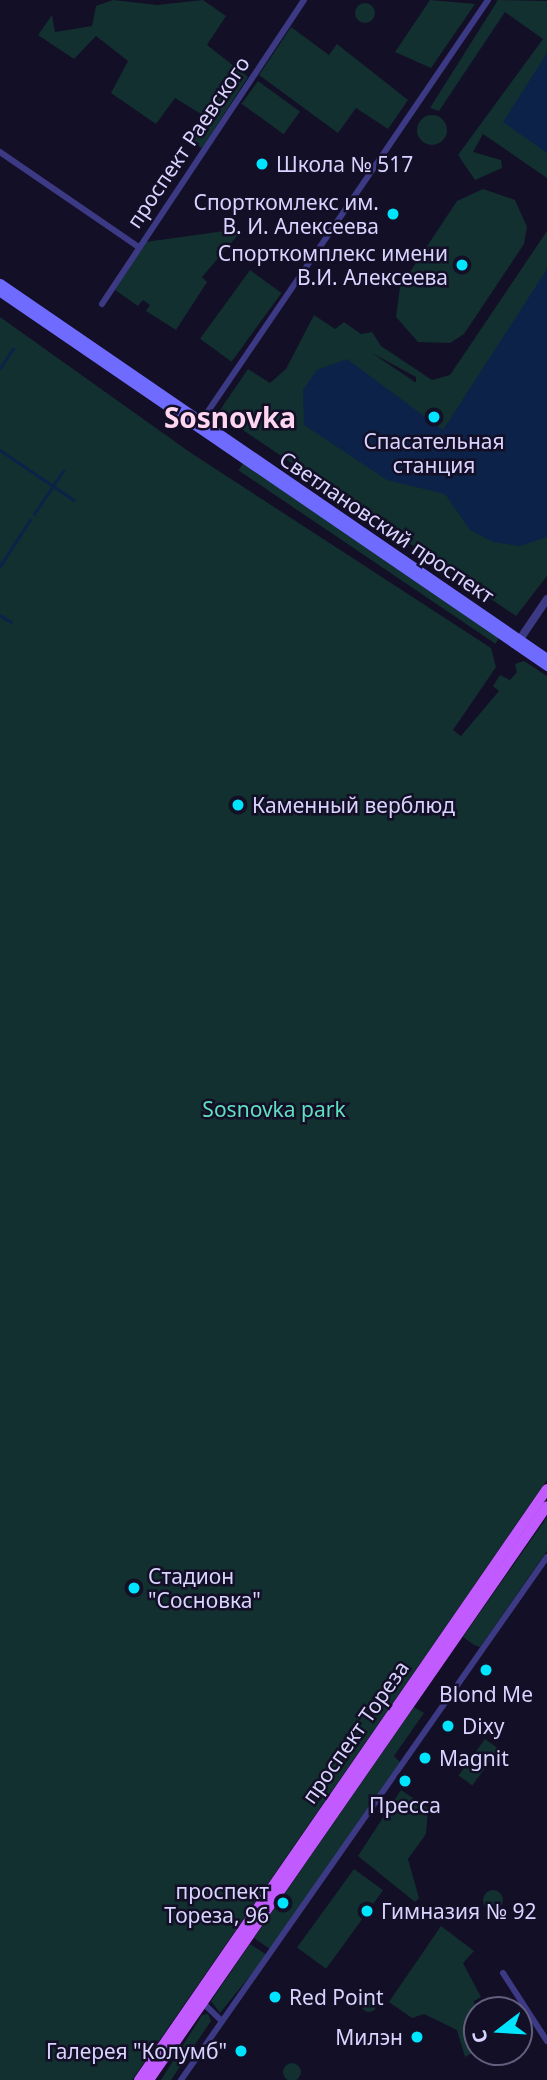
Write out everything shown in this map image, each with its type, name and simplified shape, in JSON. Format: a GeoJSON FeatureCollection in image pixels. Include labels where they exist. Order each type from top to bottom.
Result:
{"type":"FeatureCollection","features":[{"type":"Feature","properties":{"kind":"main road","name":"Светлановский проспект"},"geometry":{"type":"LineString","coordinates":[[0,283],[199,424]]}},
{"type":"Feature","properties":{"kind":"main road","name":"Светлановский проспект"},"geometry":{"type":"LineString","coordinates":[[0,292],[518,642],[547,666]]}},
{"type":"Feature","properties":{"kind":"main road","name":"Светлановский проспект"},"geometry":{"type":"LineString","coordinates":[[518,642],[547,657]]}},
{"type":"Feature","properties":{"kind":"main road","name":"проспект Тореза"},"geometry":{"type":"LineString","coordinates":[[146,2079],[547,1489]]}},
{"type":"Feature","properties":{"kind":"main road","name":"проспект Тореза"},"geometry":{"type":"LineString","coordinates":[[199,1999],[547,1506]]}},
{"type":"Feature","properties":{"kind":"street","name":"проспект Раевского"},"geometry":{"type":"LineString","coordinates":[[102,304],[304,0]]}},
{"type":"Feature","properties":{"kind":"street"},"geometry":{"type":"LineString","coordinates":[[199,424],[488,0]]}},
{"type":"Feature","properties":{"kind":"street"},"geometry":{"type":"LineString","coordinates":[[0,152],[139,247]]}},
{"type":"Feature","properties":{"kind":"street"},"geometry":{"type":"LineString","coordinates":[[518,642],[547,599]]}},
{"type":"Feature","properties":{"kind":"street"},"geometry":{"type":"LineString","coordinates":[[181,2080],[547,1557]]}},
{"type":"Feature","properties":{"kind":"street"},"geometry":{"type":"LineString","coordinates":[[503,1973],[547,2041]]}},
{"type":"Feature","properties":{"kind":"street"},"geometry":{"type":"LineString","coordinates":[[199,1999],[225,2020]]}},
{"type":"Feature","properties":{"kind":"green space"},"geometry":{"type":"Polygon","coordinates":[[[113,0],[157,5],[203,0],[226,16],[207,45],[248,77],[202,148],[190,141],[206,117],[175,98],[156,124],[111,93],[128,61],[96,36],[74,59],[38,35],[52,15],[55,32],[92,26],[96,6],[113,0]]]}},
{"type":"Feature","properties":{"kind":"green space"},"geometry":{"type":"Polygon","coordinates":[[[430,0],[475,4],[431,68],[395,52],[430,0]]]}},
{"type":"Feature","properties":{"kind":"green space"},"geometry":{"type":"Polygon","coordinates":[[[498,0],[547,1],[547,178],[483,134],[473,152],[501,160],[502,168],[475,180],[458,155],[543,39],[505,12],[439,111],[430,108],[498,0]]]}},
{"type":"Feature","properties":{"kind":"green space"},"geometry":{"type":"Polygon","coordinates":[[[361,3],[369,3],[375,13],[369,23],[361,23],[355,17],[355,9],[361,3]]]}},
{"type":"Feature","properties":{"kind":"green space"},"geometry":{"type":"Polygon","coordinates":[[[291,27],[329,55],[337,44],[408,100],[388,129],[356,108],[338,133],[259,75],[291,27]]]}},
{"type":"Feature","properties":{"kind":"green space"},"geometry":{"type":"Polygon","coordinates":[[[258,81],[300,112],[284,134],[242,104],[258,81]]]}},
{"type":"Feature","properties":{"kind":"green space"},"geometry":{"type":"Polygon","coordinates":[[[432,115],[443,119],[447,130],[443,141],[432,145],[421,141],[417,130],[421,119],[432,115]]]}},
{"type":"Feature","properties":{"kind":"green space","name":"Спорткомплекс имени В.И. Алексеева"},"geometry":{"type":"Polygon","coordinates":[[[483,189],[515,200],[527,227],[524,244],[464,334],[450,343],[418,342],[396,317],[400,287],[457,201],[483,189]]]}},
{"type":"Feature","properties":{"kind":"green space"},"geometry":{"type":"Polygon","coordinates":[[[232,230],[238,235],[202,277],[207,282],[176,330],[146,311],[150,305],[143,300],[138,306],[115,290],[145,242],[232,230]]]}},
{"type":"Feature","properties":{"kind":"green space"},"geometry":{"type":"Polygon","coordinates":[[[547,231],[547,576],[516,616],[218,413],[248,369],[270,383],[286,369],[314,315],[335,329],[344,322],[361,334],[372,332],[381,346],[432,380],[450,375],[547,231]],[[372,353],[415,382],[416,377],[372,353]]]}},
{"type":"Feature","properties":{"kind":"green space"},"geometry":{"type":"Polygon","coordinates":[[[250,270],[282,293],[232,362],[200,339],[250,270]]]}},
{"type":"Feature","properties":{"kind":"green space","name":"Sosnovka park"},"geometry":{"type":"Polygon","coordinates":[[[0,317],[191,453],[491,648],[496,667],[453,730],[461,736],[499,691],[493,686],[500,675],[510,680],[517,672],[515,664],[524,661],[547,676],[547,1480],[132,2080],[0,2080],[0,317]]]}},
{"type":"Feature","properties":{"kind":"green space"},"geometry":{"type":"Polygon","coordinates":[[[244,462],[501,635],[495,644],[238,470],[244,462]]]}},
{"type":"Feature","properties":{"kind":"green space"},"geometry":{"type":"Polygon","coordinates":[[[547,1517],[547,1551],[480,1647],[474,1645],[463,1637],[547,1517]]]}},
{"type":"Feature","properties":{"kind":"green space"},"geometry":{"type":"Polygon","coordinates":[[[414,1707],[424,1713],[394,1756],[400,1762],[270,1949],[254,1938],[414,1707]]]}},
{"type":"Feature","properties":{"kind":"green space"},"geometry":{"type":"Polygon","coordinates":[[[485,1739],[499,1749],[472,1785],[459,1775],[485,1739]]]}},
{"type":"Feature","properties":{"kind":"green space"},"geometry":{"type":"Polygon","coordinates":[[[401,1790],[428,1808],[426,1834],[408,1859],[419,1898],[415,1902],[358,1856],[401,1790]]]}},
{"type":"Feature","properties":{"kind":"green space"},"geometry":{"type":"Polygon","coordinates":[[[354,1869],[383,1890],[326,1969],[297,1947],[354,1869]]]}},
{"type":"Feature","properties":{"kind":"green space"},"geometry":{"type":"Polygon","coordinates":[[[493,1890],[500,1893],[503,1900],[500,1907],[493,1910],[486,1907],[483,1900],[486,1893],[493,1890]]]}},
{"type":"Feature","properties":{"kind":"green space"},"geometry":{"type":"Polygon","coordinates":[[[441,1926],[474,1951],[463,1963],[480,1996],[463,1996],[463,2050],[457,2030],[424,2014],[412,2018],[389,2002],[441,1926]]]}},
{"type":"Feature","properties":{"kind":"green space"},"geometry":{"type":"Polygon","coordinates":[[[250,1944],[267,1955],[220,2013],[211,2001],[250,1944]]]}},
{"type":"Feature","properties":{"kind":"green space"},"geometry":{"type":"Polygon","coordinates":[[[369,1996],[377,2004],[369,2012],[361,2004],[369,1996]]]}},
{"type":"Feature","properties":{"kind":"green space"},"geometry":{"type":"Polygon","coordinates":[[[208,2014],[211,2021],[171,2080],[161,2080],[202,2015],[208,2014]]]}},
{"type":"Feature","properties":{"kind":"green space"},"geometry":{"type":"Polygon","coordinates":[[[288,2063],[296,2063],[301,2072],[299,2079],[288,2081],[283,2076],[283,2068],[288,2063]]]}},
{"type":"Feature","properties":{"kind":"water"},"geometry":{"type":"Polygon","coordinates":[[[547,53],[547,153],[503,122],[547,53]]]}},
{"type":"Feature","properties":{"kind":"water"},"geometry":{"type":"Polygon","coordinates":[[[547,269],[547,537],[520,546],[493,542],[470,530],[445,494],[387,480],[304,425],[303,390],[317,370],[347,359],[443,430],[547,269]]]}},
{"type":"Feature","properties":{"kind":"waterway"},"geometry":{"type":"LineString","coordinates":[[0,368],[13,349]]}},
{"type":"Feature","properties":{"kind":"waterway"},"geometry":{"type":"LineString","coordinates":[[0,450],[74,500]]}},
{"type":"Feature","properties":{"kind":"waterway"},"geometry":{"type":"LineString","coordinates":[[34,514],[63,471]]}},
{"type":"Feature","properties":{"kind":"waterway"},"geometry":{"type":"LineString","coordinates":[[0,566],[30,520]]}},
{"type":"Feature","properties":{"kind":"waterway"},"geometry":{"type":"LineString","coordinates":[[0,615],[11,622]]}},
{"type":"Feature","properties":{"kind":"place","name":"Школа № 517"},"geometry":{"type":"Point","coordinates":[262,164]}},
{"type":"Feature","properties":{"kind":"place","name":"Спорткомлекс им. В. И. Алексеева"},"geometry":{"type":"Point","coordinates":[393,214]}},
{"type":"Feature","properties":{"kind":"place","name":"Спорткомплекс имени В.И. Алексеева"},"geometry":{"type":"Point","coordinates":[462,265]}},
{"type":"Feature","properties":{"kind":"place","name":"Спасательная станция"},"geometry":{"type":"Point","coordinates":[434,417]}},
{"type":"Feature","properties":{"kind":"place","name":"Каменный верблюд"},"geometry":{"type":"Point","coordinates":[238,805]}},
{"type":"Feature","properties":{"kind":"place","name":"Стадион \"Сосновка\""},"geometry":{"type":"Point","coordinates":[134,1588]}},
{"type":"Feature","properties":{"kind":"place","name":"Blond Me"},"geometry":{"type":"Point","coordinates":[486,1670]}},
{"type":"Feature","properties":{"kind":"place","name":"Dixy"},"geometry":{"type":"Point","coordinates":[448,1726]}},
{"type":"Feature","properties":{"kind":"place","name":"Magnit"},"geometry":{"type":"Point","coordinates":[425,1758]}},
{"type":"Feature","properties":{"kind":"place","name":"Пресса"},"geometry":{"type":"Point","coordinates":[405,1781]}},
{"type":"Feature","properties":{"kind":"place","name":"проспект Тореза, 96"},"geometry":{"type":"Point","coordinates":[283,1903]}},
{"type":"Feature","properties":{"kind":"place","name":"Гимназия № 92"},"geometry":{"type":"Point","coordinates":[367,1911]}},
{"type":"Feature","properties":{"kind":"place","name":"Red Point"},"geometry":{"type":"Point","coordinates":[275,1997]}},
{"type":"Feature","properties":{"kind":"place","name":"Милэн"},"geometry":{"type":"Point","coordinates":[417,2037]}},
{"type":"Feature","properties":{"kind":"place","name":"Галерея \"Колумб\""},"geometry":{"type":"Point","coordinates":[241,2051]}},
{"type":"Feature","properties":{"kind":"district","name":"Sosnovka"},"geometry":{"type":"Point","coordinates":[230,417]}}]}
